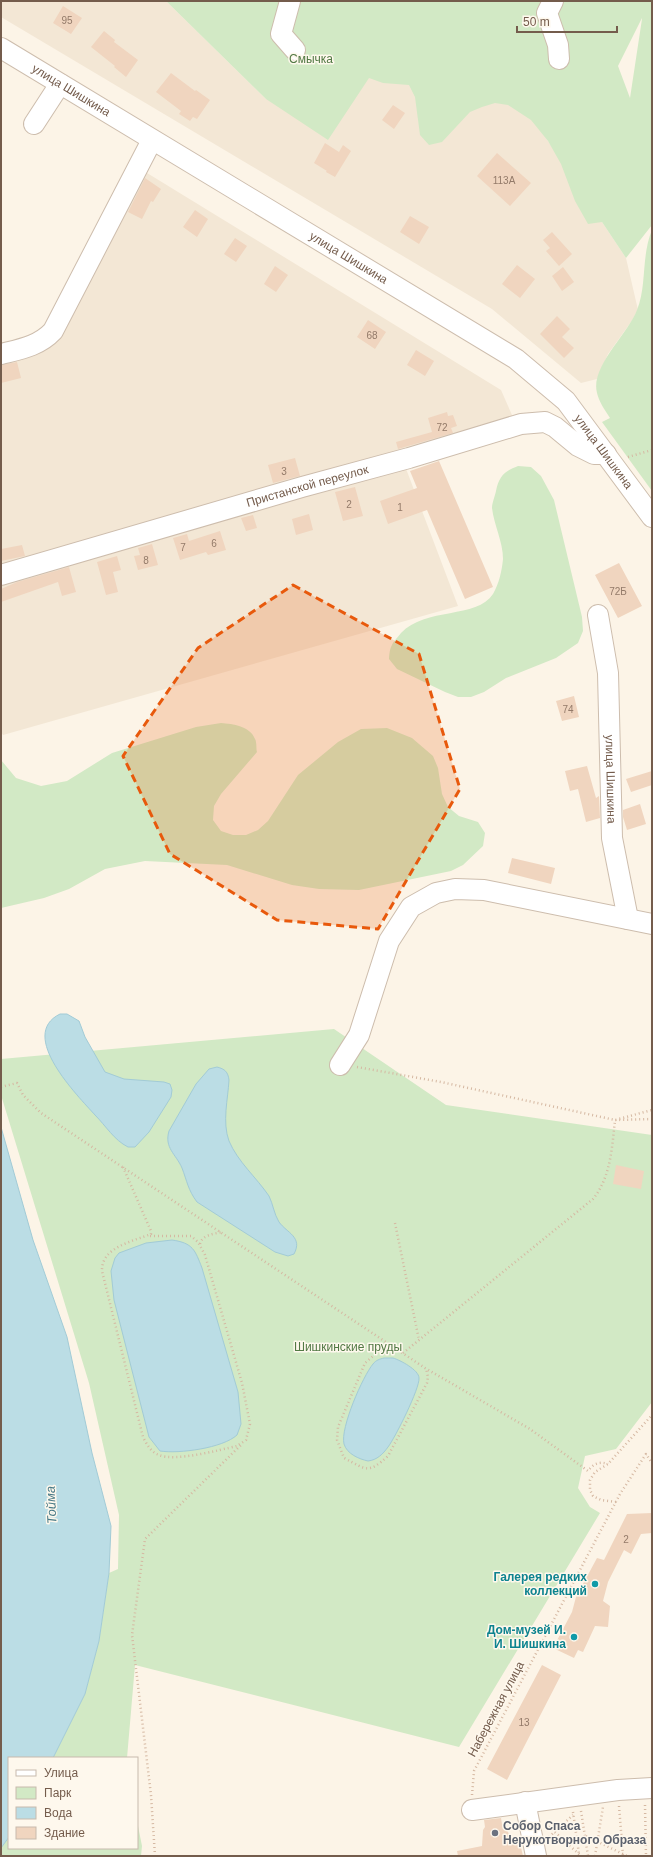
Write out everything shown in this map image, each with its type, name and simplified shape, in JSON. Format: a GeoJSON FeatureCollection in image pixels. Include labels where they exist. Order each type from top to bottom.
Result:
{"type":"FeatureCollection","features":[{"type":"Feature","properties":{"kind":"street"},"geometry":{"type":"LineString","coordinates":[[290,1],[281,34],[295,50]]}},
{"type":"Feature","properties":{"kind":"street"},"geometry":{"type":"LineString","coordinates":[[553,1],[547,13],[558,45],[559,59]]}},
{"type":"Feature","properties":{"kind":"street","name":"улица Шишкина"},"geometry":{"type":"LineString","coordinates":[[1,48],[516,359],[566,401],[615,456],[652,517]]}},
{"type":"Feature","properties":{"kind":"street"},"geometry":{"type":"LineString","coordinates":[[34,124],[60,84]]}},
{"type":"Feature","properties":{"kind":"street"},"geometry":{"type":"LineString","coordinates":[[1,354],[35,346],[46,339],[53,331],[152,140]]}},
{"type":"Feature","properties":{"kind":"street","name":"Пристанской переулок"},"geometry":{"type":"LineString","coordinates":[[1,574],[295,489],[409,458],[521,424],[545,422],[555,427],[578,446],[594,454],[615,456]]}},
{"type":"Feature","properties":{"kind":"street","name":"улица Шишкина"},"geometry":{"type":"LineString","coordinates":[[598,616],[608,673],[612,838],[628,919]]}},
{"type":"Feature","properties":{"kind":"street"},"geometry":{"type":"LineString","coordinates":[[340,1064],[359,1034],[389,942],[411,907],[436,893],[455,889],[484,890],[652,924]]}},
{"type":"Feature","properties":{"kind":"street"},"geometry":{"type":"LineString","coordinates":[[472,1810],[525,1804],[574,1802],[612,1790],[649,1788]]}},
{"type":"Feature","properties":{"kind":"street"},"geometry":{"type":"LineString","coordinates":[[525,1804],[536,1853]]}},
{"type":"Feature","properties":{"kind":"path"},"geometry":{"type":"LineString","coordinates":[[615,456],[652,450]]}},
{"type":"Feature","properties":{"kind":"path"},"geometry":{"type":"LineString","coordinates":[[340,1064],[441,1082],[615,1120],[652,1119]]}},
{"type":"Feature","properties":{"kind":"path"},"geometry":{"type":"LineString","coordinates":[[1,1087],[17,1082],[24,1095],[42,1113],[425,1368],[530,1429],[588,1471],[593,1464],[603,1462],[608,1464]]}},
{"type":"Feature","properties":{"kind":"path"},"geometry":{"type":"LineString","coordinates":[[615,1120],[652,1110]]}},
{"type":"Feature","properties":{"kind":"path"},"geometry":{"type":"LineString","coordinates":[[403,1353],[593,1200],[603,1184],[609,1166],[615,1120]]}},
{"type":"Feature","properties":{"kind":"path"},"geometry":{"type":"LineString","coordinates":[[122,1166],[151,1231],[151,1234],[147,1236]]}},
{"type":"Feature","properties":{"kind":"path"},"geometry":{"type":"LineString","coordinates":[[395,1223],[419,1340]]}},
{"type":"Feature","properties":{"kind":"path"},"geometry":{"type":"LineString","coordinates":[[200,1245],[201,1240],[205,1237],[222,1232]]}},
{"type":"Feature","properties":{"kind":"path"},"geometry":{"type":"LineString","coordinates":[[155,1856],[151,1795],[132,1635],[145,1539],[246,1440],[250,1424],[242,1383],[205,1255],[200,1245],[191,1236],[186,1235],[147,1236],[121,1246],[110,1253],[102,1264],[143,1437],[151,1450],[158,1455],[176,1458],[237,1446],[246,1440]]}},
{"type":"Feature","properties":{"kind":"path"},"geometry":{"type":"LineString","coordinates":[[394,1347],[378,1352],[365,1363],[338,1427],[337,1440],[344,1458],[364,1469],[369,1469],[379,1464],[388,1456],[427,1383],[428,1377],[425,1368]]}},
{"type":"Feature","properties":{"kind":"path"},"geometry":{"type":"LineString","coordinates":[[616,1502],[601,1500],[593,1496],[590,1490],[590,1480],[595,1472],[608,1464],[652,1415]]}},
{"type":"Feature","properties":{"kind":"path","name":"Набережная улица"},"geometry":{"type":"LineString","coordinates":[[472,1810],[474,1771],[616,1502],[646,1454],[652,1463]]}},
{"type":"Feature","properties":{"kind":"path"},"geometry":{"type":"LineString","coordinates":[[646,1856],[649,1788]]}},
{"type":"Feature","properties":{"kind":"path"},"geometry":{"type":"LineString","coordinates":[[595,1856],[612,1790]]}},
{"type":"Feature","properties":{"kind":"path"},"geometry":{"type":"LineString","coordinates":[[612,1790],[623,1855]]}},
{"type":"Feature","properties":{"kind":"path"},"geometry":{"type":"LineString","coordinates":[[536,1853],[554,1832],[574,1802]]}},
{"type":"Feature","properties":{"kind":"path"},"geometry":{"type":"LineString","coordinates":[[574,1802],[585,1836],[588,1856]]}},
{"type":"Feature","properties":{"kind":"path"},"geometry":{"type":"LineString","coordinates":[[574,1802],[580,1855]]}},
{"type":"Feature","properties":{"kind":"path"},"geometry":{"type":"LineString","coordinates":[[525,1804],[580,1855]]}},
{"type":"Feature","properties":{"kind":"path"},"geometry":{"type":"LineString","coordinates":[[585,1836],[626,1856]]}},
{"type":"Feature","properties":{"kind":"highlighted area"},"geometry":{"type":"Polygon","coordinates":[[[293,585],[419,654],[460,789],[378,929],[277,920],[170,854],[123,756],[198,648],[293,585]]]}},
{"type":"Feature","properties":{"kind":"shaded area"},"geometry":{"type":"Polygon","coordinates":[[[1,1],[166,1],[266,99],[399,32],[520,99],[626,258],[638,310],[608,354],[597,379],[581,383],[492,309],[1,17],[1,1]]]}},
{"type":"Feature","properties":{"kind":"shaded area"},"geometry":{"type":"Polygon","coordinates":[[[134,165],[501,390],[519,431],[405,466],[458,606],[3,735],[1,732],[1,349],[41,339],[134,165]]]}},
{"type":"Feature","properties":{"kind":"green space","name":"Смычка"},"geometry":{"type":"Polygon","coordinates":[[[166,1],[652,1],[652,225],[626,258],[602,222],[588,224],[575,201],[561,164],[548,141],[531,120],[508,105],[495,103],[470,112],[442,142],[429,145],[420,135],[415,97],[409,85],[383,83],[369,78],[328,140],[266,99],[166,1]],[[642,18],[618,66],[630,98],[642,18]]]}},
{"type":"Feature","properties":{"kind":"green space"},"geometry":{"type":"Polygon","coordinates":[[[652,230],[652,491],[602,422],[610,418],[599,400],[596,383],[604,362],[637,310],[642,291],[646,250],[652,230]]]}},
{"type":"Feature","properties":{"kind":"green space"},"geometry":{"type":"Polygon","coordinates":[[[518,466],[531,467],[541,476],[554,500],[582,617],[583,631],[578,643],[556,658],[506,678],[484,692],[471,697],[458,697],[397,669],[389,659],[390,651],[392,645],[401,633],[411,625],[423,619],[475,607],[485,602],[493,594],[500,577],[503,553],[493,514],[492,504],[497,486],[503,475],[518,466]]]}},
{"type":"Feature","properties":{"kind":"green space"},"geometry":{"type":"Polygon","coordinates":[[[221,723],[241,726],[249,731],[256,740],[257,752],[221,794],[214,806],[213,820],[221,831],[233,835],[246,835],[258,830],[268,821],[298,775],[338,742],[361,729],[387,728],[412,738],[433,756],[438,768],[442,794],[448,807],[459,816],[478,822],[485,833],[483,846],[463,865],[451,871],[359,890],[319,889],[292,885],[227,865],[145,861],[105,869],[69,889],[44,898],[1,908],[1,760],[16,778],[41,786],[67,781],[112,753],[196,727],[221,723]]]}},
{"type":"Feature","properties":{"kind":"green space","name":"Шишкинские пруды"},"geometry":{"type":"Polygon","coordinates":[[[334,1029],[446,1105],[652,1135],[652,1402],[616,1449],[585,1456],[578,1488],[590,1507],[600,1513],[459,1747],[135,1665],[127,1757],[54,1757],[85,1694],[99,1641],[109,1573],[118,1569],[119,1515],[89,1383],[1,1095],[1,1059],[334,1029]]]}},
{"type":"Feature","properties":{"kind":"green space"},"geometry":{"type":"Polygon","coordinates":[[[138,1826],[142,1846],[141,1856],[1,1856],[1,1848],[8,1838],[8,1849],[138,1849],[138,1826]]]}},
{"type":"Feature","properties":{"kind":"water"},"geometry":{"type":"Polygon","coordinates":[[[60,1014],[67,1014],[79,1021],[85,1037],[105,1072],[124,1079],[164,1082],[170,1084],[172,1090],[171,1097],[149,1132],[135,1147],[128,1147],[114,1137],[76,1094],[55,1065],[48,1050],[45,1036],[48,1024],[60,1014]]]}},
{"type":"Feature","properties":{"kind":"water"},"geometry":{"type":"Polygon","coordinates":[[[217,1067],[226,1071],[229,1080],[226,1126],[229,1141],[242,1163],[269,1196],[279,1222],[295,1239],[297,1243],[294,1254],[288,1256],[275,1252],[197,1202],[190,1189],[180,1163],[171,1151],[168,1142],[169,1131],[196,1084],[209,1069],[217,1067]]]}},
{"type":"Feature","properties":{"kind":"water","name":"Тойма"},"geometry":{"type":"Polygon","coordinates":[[[1,1127],[33,1240],[67,1337],[92,1453],[111,1526],[109,1573],[99,1641],[85,1694],[54,1757],[8,1757],[8,1838],[1,1848],[1,1127]]]}},
{"type":"Feature","properties":{"kind":"water"},"geometry":{"type":"Polygon","coordinates":[[[172,1240],[189,1245],[195,1252],[202,1268],[238,1392],[241,1424],[237,1435],[230,1440],[211,1447],[178,1452],[160,1451],[149,1437],[114,1300],[111,1271],[115,1258],[119,1253],[146,1243],[172,1240]]]}},
{"type":"Feature","properties":{"kind":"water"},"geometry":{"type":"Polygon","coordinates":[[[384,1358],[393,1358],[404,1363],[416,1372],[419,1378],[416,1392],[391,1442],[380,1456],[368,1461],[357,1457],[346,1448],[344,1444],[345,1426],[358,1390],[369,1370],[374,1363],[384,1358]]]}},
{"type":"Feature","properties":{"kind":"building"},"geometry":{"type":"Polygon","coordinates":[[[63,6],[82,18],[71,34],[53,23],[63,6]]]}},
{"type":"Feature","properties":{"kind":"building"},"geometry":{"type":"Polygon","coordinates":[[[104,31],[115,40],[114,42],[138,60],[126,77],[91,47],[104,31]]]}},
{"type":"Feature","properties":{"kind":"building"},"geometry":{"type":"Polygon","coordinates":[[[171,73],[210,100],[197,119],[193,117],[190,121],[179,114],[181,111],[156,92],[171,73]]]}},
{"type":"Feature","properties":{"kind":"building"},"geometry":{"type":"Polygon","coordinates":[[[393,105],[405,113],[394,129],[382,120],[393,105]]]}},
{"type":"Feature","properties":{"kind":"building"},"geometry":{"type":"Polygon","coordinates":[[[325,143],[339,152],[343,145],[351,151],[335,177],[314,163],[325,143]]]}},
{"type":"Feature","properties":{"kind":"building"},"geometry":{"type":"Polygon","coordinates":[[[497,153],[531,183],[510,206],[477,176],[497,153]]]}},
{"type":"Feature","properties":{"kind":"building"},"geometry":{"type":"Polygon","coordinates":[[[145,178],[161,189],[153,202],[151,201],[142,219],[128,212],[145,178]]]}},
{"type":"Feature","properties":{"kind":"building"},"geometry":{"type":"Polygon","coordinates":[[[195,210],[208,219],[197,237],[183,227],[195,210]]]}},
{"type":"Feature","properties":{"kind":"building"},"geometry":{"type":"Polygon","coordinates":[[[410,216],[429,227],[419,244],[400,232],[410,216]]]}},
{"type":"Feature","properties":{"kind":"building"},"geometry":{"type":"Polygon","coordinates":[[[552,232],[572,254],[559,266],[546,251],[550,248],[543,240],[552,232]]]}},
{"type":"Feature","properties":{"kind":"building"},"geometry":{"type":"Polygon","coordinates":[[[235,238],[247,246],[236,262],[224,254],[235,238]]]}},
{"type":"Feature","properties":{"kind":"building"},"geometry":{"type":"Polygon","coordinates":[[[517,265],[535,279],[520,298],[502,284],[517,265]]]}},
{"type":"Feature","properties":{"kind":"building"},"geometry":{"type":"Polygon","coordinates":[[[275,266],[288,275],[276,292],[264,284],[275,266]]]}},
{"type":"Feature","properties":{"kind":"building"},"geometry":{"type":"Polygon","coordinates":[[[563,267],[574,282],[562,291],[552,276],[563,267]]]}},
{"type":"Feature","properties":{"kind":"building"},"geometry":{"type":"Polygon","coordinates":[[[557,316],[570,329],[562,337],[574,348],[564,358],[540,334],[557,316]]]}},
{"type":"Feature","properties":{"kind":"building"},"geometry":{"type":"Polygon","coordinates":[[[368,320],[386,332],[375,349],[357,337],[368,320]]]}},
{"type":"Feature","properties":{"kind":"building"},"geometry":{"type":"Polygon","coordinates":[[[416,350],[434,361],[425,376],[407,365],[416,350]]]}},
{"type":"Feature","properties":{"kind":"building"},"geometry":{"type":"Polygon","coordinates":[[[17,362],[21,378],[1,383],[1,365],[17,362]]]}},
{"type":"Feature","properties":{"kind":"building"},"geometry":{"type":"Polygon","coordinates":[[[447,412],[448,416],[453,415],[457,426],[451,428],[453,433],[398,449],[396,442],[432,432],[428,418],[447,412]]]}},
{"type":"Feature","properties":{"kind":"building"},"geometry":{"type":"Polygon","coordinates":[[[295,458],[300,476],[273,483],[268,465],[295,458]]]}},
{"type":"Feature","properties":{"kind":"building"},"geometry":{"type":"Polygon","coordinates":[[[439,461],[493,587],[465,599],[427,510],[388,524],[380,501],[417,488],[410,471],[439,461]]]}},
{"type":"Feature","properties":{"kind":"building"},"geometry":{"type":"Polygon","coordinates":[[[355,487],[363,516],[343,521],[335,492],[355,487]]]}},
{"type":"Feature","properties":{"kind":"building"},"geometry":{"type":"Polygon","coordinates":[[[309,514],[313,530],[296,535],[292,519],[309,514]]]}},
{"type":"Feature","properties":{"kind":"building"},"geometry":{"type":"Polygon","coordinates":[[[253,515],[257,528],[246,531],[241,518],[253,515]]]}},
{"type":"Feature","properties":{"kind":"building"},"geometry":{"type":"Polygon","coordinates":[[[220,531],[226,550],[208,555],[206,552],[180,560],[173,538],[187,534],[189,541],[220,531]]]}},
{"type":"Feature","properties":{"kind":"building"},"geometry":{"type":"Polygon","coordinates":[[[152,544],[158,565],[138,570],[134,556],[140,555],[138,548],[152,544]]]}},
{"type":"Feature","properties":{"kind":"building"},"geometry":{"type":"Polygon","coordinates":[[[22,545],[25,556],[1,561],[1,549],[22,545]]]}},
{"type":"Feature","properties":{"kind":"building"},"geometry":{"type":"Polygon","coordinates":[[[117,556],[121,570],[113,572],[118,592],[106,595],[97,562],[117,556]]]}},
{"type":"Feature","properties":{"kind":"building"},"geometry":{"type":"Polygon","coordinates":[[[619,563],[642,606],[618,618],[595,575],[619,563]]]}},
{"type":"Feature","properties":{"kind":"building"},"geometry":{"type":"Polygon","coordinates":[[[69,567],[76,592],[62,596],[58,582],[1,602],[1,589],[17,582],[69,567]]]}},
{"type":"Feature","properties":{"kind":"building"},"geometry":{"type":"Polygon","coordinates":[[[574,696],[579,717],[562,721],[556,701],[574,696]]]}},
{"type":"Feature","properties":{"kind":"building"},"geometry":{"type":"Polygon","coordinates":[[[587,766],[596,798],[599,796],[600,818],[586,822],[578,789],[570,791],[565,771],[587,766]]]}},
{"type":"Feature","properties":{"kind":"building"},"geometry":{"type":"Polygon","coordinates":[[[652,771],[652,785],[631,792],[626,779],[652,771]]]}},
{"type":"Feature","properties":{"kind":"building"},"geometry":{"type":"Polygon","coordinates":[[[640,804],[646,824],[627,830],[623,817],[623,810],[640,804]]]}},
{"type":"Feature","properties":{"kind":"building"},"geometry":{"type":"Polygon","coordinates":[[[512,858],[555,868],[551,884],[508,873],[512,858]]]}},
{"type":"Feature","properties":{"kind":"building"},"geometry":{"type":"Polygon","coordinates":[[[616,1165],[644,1171],[641,1189],[613,1184],[616,1165]]]}},
{"type":"Feature","properties":{"kind":"building"},"geometry":{"type":"Polygon","coordinates":[[[652,1513],[652,1533],[641,1534],[631,1554],[624,1550],[608,1582],[603,1601],[610,1606],[608,1627],[595,1626],[583,1652],[578,1650],[574,1658],[553,1648],[572,1612],[576,1597],[597,1558],[604,1560],[627,1514],[652,1513]]]}},
{"type":"Feature","properties":{"kind":"building"},"geometry":{"type":"Polygon","coordinates":[[[542,1665],[561,1675],[507,1780],[487,1769],[542,1665]]]}},
{"type":"Feature","properties":{"kind":"building","name":"Собор Спаса Нерукотворного Образа"},"geometry":{"type":"Polygon","coordinates":[[[501,1818],[502,1824],[505,1826],[512,1840],[519,1839],[523,1856],[458,1856],[457,1851],[482,1846],[483,1830],[485,1827],[484,1820],[501,1818]]]}},
{"type":"Feature","properties":{"kind":"place","name":"Галерея редких коллекций"},"geometry":{"type":"Point","coordinates":[595,1584]}},
{"type":"Feature","properties":{"kind":"place","name":"Дом-музей И. И. Шишкина"},"geometry":{"type":"Point","coordinates":[574,1637]}},
{"type":"Feature","properties":{"kind":"place","name":"Собор Спаса Нерукотворного Образа"},"geometry":{"type":"Point","coordinates":[495,1833]}}]}
